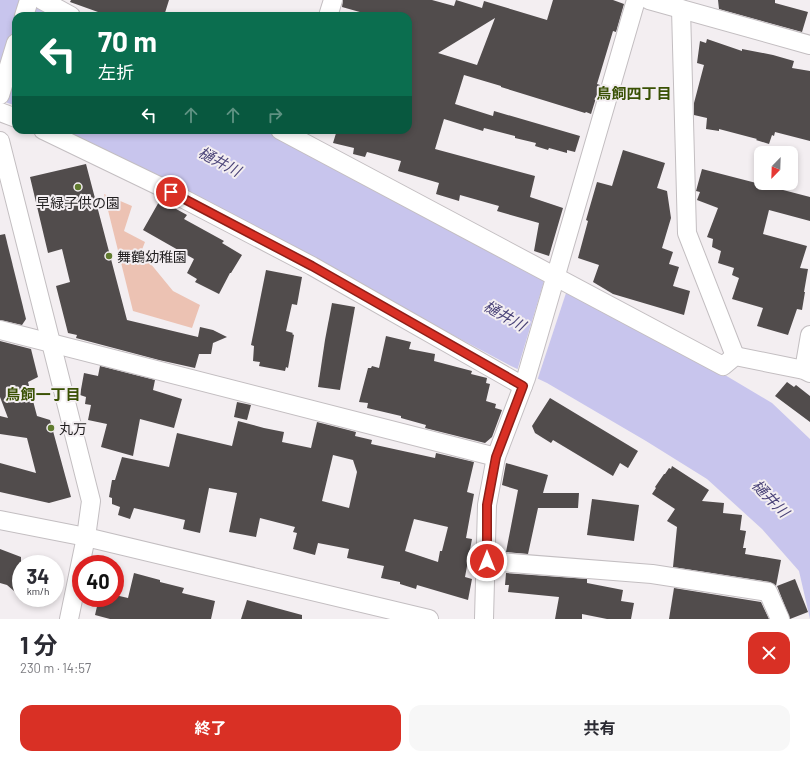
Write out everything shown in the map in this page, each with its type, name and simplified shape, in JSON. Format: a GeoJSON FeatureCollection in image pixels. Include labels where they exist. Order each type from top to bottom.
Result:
{"type":"FeatureCollection","features":[{"type":"Feature","properties":{"kind":"street"},"geometry":{"type":"LineString","coordinates":[[25,12],[29,0]]}},
{"type":"Feature","properties":{"kind":"street"},"geometry":{"type":"LineString","coordinates":[[42,0],[64,12]]}},
{"type":"Feature","properties":{"kind":"street"},"geometry":{"type":"LineString","coordinates":[[329,12],[333,0]]}},
{"type":"Feature","properties":{"kind":"street"},"geometry":{"type":"LineString","coordinates":[[484,619],[487,561],[487,505],[496,457],[524,382],[636,0]]}},
{"type":"Feature","properties":{"kind":"street"},"geometry":{"type":"LineString","coordinates":[[649,0],[810,45]]}},
{"type":"Feature","properties":{"kind":"street"},"geometry":{"type":"LineString","coordinates":[[681,9],[687,233],[735,356]]}},
{"type":"Feature","properties":{"kind":"street"},"geometry":{"type":"LineString","coordinates":[[0,95],[12,56]]}},
{"type":"Feature","properties":{"kind":"street"},"geometry":{"type":"LineString","coordinates":[[0,112],[12,116]]}},
{"type":"Feature","properties":{"kind":"street"},"geometry":{"type":"LineString","coordinates":[[51,134],[157,185],[312,266],[524,382]]}},
{"type":"Feature","properties":{"kind":"street"},"geometry":{"type":"LineString","coordinates":[[294,134],[555,279],[723,366],[735,356]]}},
{"type":"Feature","properties":{"kind":"street"},"geometry":{"type":"LineString","coordinates":[[0,141],[91,501],[86,538],[69,619]]}},
{"type":"Feature","properties":{"kind":"street"},"geometry":{"type":"LineString","coordinates":[[0,330],[496,457]]}},
{"type":"Feature","properties":{"kind":"street"},"geometry":{"type":"LineString","coordinates":[[735,356],[807,372],[810,335]]}},
{"type":"Feature","properties":{"kind":"street"},"geometry":{"type":"LineString","coordinates":[[0,520],[86,538],[429,619]]}},
{"type":"Feature","properties":{"kind":"street"},"geometry":{"type":"LineString","coordinates":[[487,561],[652,574],[768,592],[780,619]]}},
{"type":"Feature","properties":{"kind":"shaded area"},"geometry":{"type":"Polygon","coordinates":[[[104,194],[132,206],[124,231],[145,242],[141,252],[173,291],[200,305],[192,328],[133,311],[104,194]]]}},
{"type":"Feature","properties":{"kind":"water"},"geometry":{"type":"Polygon","coordinates":[[[0,0],[23,0],[45,12],[12,12],[12,104],[0,100],[0,0]]]}},
{"type":"Feature","properties":{"kind":"water","name":"樋井川"},"geometry":{"type":"Polygon","coordinates":[[[71,134],[272,134],[579,298],[693,356],[772,403],[810,439],[810,619],[799,571],[762,529],[707,479],[646,441],[547,383],[511,366],[187,193],[71,134]]]}},
{"type":"Feature","properties":{"kind":"pier"},"geometry":{"type":"Polygon","coordinates":[[[545,278],[567,290],[537,381],[517,371],[545,278]]]}},
{"type":"Feature","properties":{"kind":"building"},"geometry":{"type":"Polygon","coordinates":[[[71,0],[169,0],[165,12],[98,12],[70,2],[71,0]]]}},
{"type":"Feature","properties":{"kind":"building"},"geometry":{"type":"Polygon","coordinates":[[[343,0],[432,0],[454,6],[456,0],[482,8],[484,1],[547,20],[553,0],[613,0],[624,4],[616,32],[613,31],[597,84],[600,85],[591,114],[464,75],[455,104],[493,116],[494,111],[580,136],[575,152],[567,150],[567,153],[549,148],[548,150],[535,146],[536,143],[515,138],[515,136],[484,128],[483,131],[444,119],[435,149],[535,176],[530,197],[563,208],[549,256],[534,251],[539,223],[497,211],[499,206],[460,195],[459,201],[436,194],[439,183],[398,171],[401,161],[367,152],[365,157],[353,154],[354,148],[333,143],[336,134],[412,134],[412,12],[360,12],[342,7],[343,0]],[[495,18],[438,53],[477,65],[495,18]]]}},
{"type":"Feature","properties":{"kind":"building"},"geometry":{"type":"Polygon","coordinates":[[[718,0],[775,0],[775,3],[808,12],[802,32],[719,9],[718,0]]]}},
{"type":"Feature","properties":{"kind":"building"},"geometry":{"type":"Polygon","coordinates":[[[707,39],[742,51],[742,49],[794,61],[792,68],[810,71],[810,141],[775,132],[774,136],[772,135],[769,144],[756,140],[757,139],[719,129],[719,131],[706,129],[707,118],[694,115],[694,103],[704,65],[697,63],[700,41],[706,43],[707,39]]]}},
{"type":"Feature","properties":{"kind":"building"},"geometry":{"type":"Polygon","coordinates":[[[623,150],[665,163],[657,188],[667,191],[671,218],[662,248],[673,252],[669,264],[679,267],[673,286],[690,291],[684,315],[613,294],[593,282],[599,265],[578,258],[588,221],[586,220],[597,182],[612,186],[623,150]]]}},
{"type":"Feature","properties":{"kind":"building"},"geometry":{"type":"Polygon","coordinates":[[[86,164],[127,320],[198,337],[200,327],[213,330],[227,337],[213,343],[211,354],[199,354],[195,368],[76,338],[77,335],[68,333],[56,286],[70,282],[62,249],[48,253],[30,177],[86,164]]]}},
{"type":"Feature","properties":{"kind":"building"},"geometry":{"type":"Polygon","coordinates":[[[702,169],[754,182],[754,190],[783,190],[810,197],[810,221],[769,210],[763,234],[807,246],[800,268],[808,269],[802,310],[797,309],[788,335],[757,326],[763,308],[732,299],[739,278],[732,275],[734,268],[718,263],[721,251],[712,247],[713,239],[707,237],[718,208],[697,200],[700,192],[696,191],[702,169]]]}},
{"type":"Feature","properties":{"kind":"building"},"geometry":{"type":"Polygon","coordinates":[[[160,200],[187,215],[184,219],[224,241],[222,243],[242,255],[219,294],[195,282],[197,279],[187,273],[194,259],[143,230],[160,200]]]}},
{"type":"Feature","properties":{"kind":"building"},"geometry":{"type":"Polygon","coordinates":[[[5,234],[26,319],[22,325],[0,320],[0,235],[5,234]]]}},
{"type":"Feature","properties":{"kind":"building"},"geometry":{"type":"Polygon","coordinates":[[[266,270],[302,277],[297,305],[292,304],[286,331],[293,333],[292,334],[294,335],[288,368],[286,367],[285,371],[259,366],[260,362],[253,361],[254,346],[251,345],[266,270]]]}},
{"type":"Feature","properties":{"kind":"building"},"geometry":{"type":"Polygon","coordinates":[[[332,303],[355,307],[340,390],[318,387],[332,303]]]}},
{"type":"Feature","properties":{"kind":"building"},"geometry":{"type":"Polygon","coordinates":[[[386,336],[411,342],[409,349],[435,354],[434,361],[472,371],[471,374],[487,378],[486,383],[490,384],[486,401],[496,404],[495,408],[502,410],[492,437],[485,443],[425,428],[426,425],[401,418],[401,416],[367,408],[368,403],[359,402],[368,368],[371,368],[372,366],[379,368],[386,336]]]}},
{"type":"Feature","properties":{"kind":"building"},"geometry":{"type":"Polygon","coordinates":[[[0,341],[31,349],[38,377],[28,382],[37,416],[50,420],[71,497],[49,503],[0,492],[0,463],[36,473],[27,438],[0,434],[0,416],[8,418],[0,397],[0,341]]]}},
{"type":"Feature","properties":{"kind":"building"},"geometry":{"type":"Polygon","coordinates":[[[100,366],[155,380],[153,390],[182,399],[174,428],[140,419],[133,456],[101,447],[107,424],[88,420],[91,405],[85,404],[86,397],[80,395],[84,373],[98,376],[100,366]]]}},
{"type":"Feature","properties":{"kind":"building"},"geometry":{"type":"Polygon","coordinates":[[[787,382],[794,387],[796,385],[810,396],[810,422],[775,396],[787,382]]]}},
{"type":"Feature","properties":{"kind":"building"},"geometry":{"type":"Polygon","coordinates":[[[550,398],[638,451],[628,468],[620,463],[613,476],[553,440],[551,443],[535,433],[532,426],[550,398]]]}},
{"type":"Feature","properties":{"kind":"building"},"geometry":{"type":"Polygon","coordinates":[[[237,402],[251,405],[247,420],[234,417],[237,402]]]}},
{"type":"Feature","properties":{"kind":"building"},"geometry":{"type":"Polygon","coordinates":[[[238,421],[284,432],[282,442],[311,448],[317,422],[356,432],[355,436],[372,440],[371,444],[435,458],[436,453],[474,462],[467,492],[474,494],[466,538],[472,539],[465,577],[472,579],[468,600],[417,585],[416,589],[400,584],[400,582],[381,578],[384,566],[347,558],[349,549],[318,543],[315,555],[293,549],[297,533],[293,532],[295,527],[260,518],[256,537],[229,532],[237,493],[209,488],[200,533],[183,529],[185,520],[134,508],[130,519],[118,515],[120,507],[112,504],[112,498],[109,497],[112,480],[115,480],[122,457],[169,467],[177,433],[232,446],[238,421]],[[333,455],[322,501],[349,508],[357,472],[353,460],[333,455]],[[414,519],[405,551],[438,562],[448,527],[414,519]]]}},
{"type":"Feature","properties":{"kind":"building"},"geometry":{"type":"Polygon","coordinates":[[[506,463],[548,475],[543,493],[579,493],[578,508],[538,508],[528,554],[506,552],[518,490],[502,485],[506,463]]]}},
{"type":"Feature","properties":{"kind":"building"},"geometry":{"type":"Polygon","coordinates":[[[672,466],[709,490],[702,501],[724,503],[723,513],[742,515],[740,530],[746,531],[743,548],[746,548],[745,554],[781,560],[776,586],[770,582],[673,567],[677,527],[667,521],[675,509],[652,494],[664,474],[669,468],[671,469],[672,466]]]}},
{"type":"Feature","properties":{"kind":"building"},"geometry":{"type":"Polygon","coordinates":[[[592,499],[639,505],[634,541],[587,535],[592,499]]]}},
{"type":"Feature","properties":{"kind":"building"},"geometry":{"type":"Polygon","coordinates":[[[0,549],[16,555],[12,555],[12,589],[7,585],[0,583],[0,549]]]}},
{"type":"Feature","properties":{"kind":"building"},"geometry":{"type":"Polygon","coordinates":[[[134,573],[184,588],[182,593],[215,601],[211,619],[110,619],[95,615],[97,607],[124,607],[124,597],[128,598],[134,573]]]}},
{"type":"Feature","properties":{"kind":"building"},"geometry":{"type":"Polygon","coordinates":[[[506,573],[587,579],[587,583],[623,590],[621,601],[634,603],[631,619],[607,619],[582,614],[582,619],[555,619],[559,597],[508,592],[509,585],[505,585],[506,573]]]}},
{"type":"Feature","properties":{"kind":"building"},"geometry":{"type":"Polygon","coordinates":[[[795,579],[808,612],[790,619],[777,586],[795,579]]]}},
{"type":"Feature","properties":{"kind":"building"},"geometry":{"type":"Polygon","coordinates":[[[674,588],[761,602],[769,619],[669,619],[674,588]]]}},
{"type":"Feature","properties":{"kind":"building"},"geometry":{"type":"Polygon","coordinates":[[[247,600],[302,615],[302,619],[241,619],[247,600]]]}},
{"type":"Feature","properties":{"kind":"place","name":"早緑子供の園"},"geometry":{"type":"Point","coordinates":[78,187]}},
{"type":"Feature","properties":{"kind":"place","name":"舞鶴幼稚園"},"geometry":{"type":"Point","coordinates":[109,256]}},
{"type":"Feature","properties":{"kind":"place","name":"丸万"},"geometry":{"type":"Point","coordinates":[51,428]}},
{"type":"Feature","properties":{"kind":"district","name":"鳥飼四丁目"},"geometry":{"type":"Point","coordinates":[634,93]}},
{"type":"Feature","properties":{"kind":"district","name":"鳥飼一丁目"},"geometry":{"type":"Point","coordinates":[43,394]}},
{"type":"Feature","properties":{"kind":"route"},"geometry":{"type":"LineString","coordinates":[[171,192],[312,266],[523,386],[496,457],[487,505],[487,561]]}}]}
